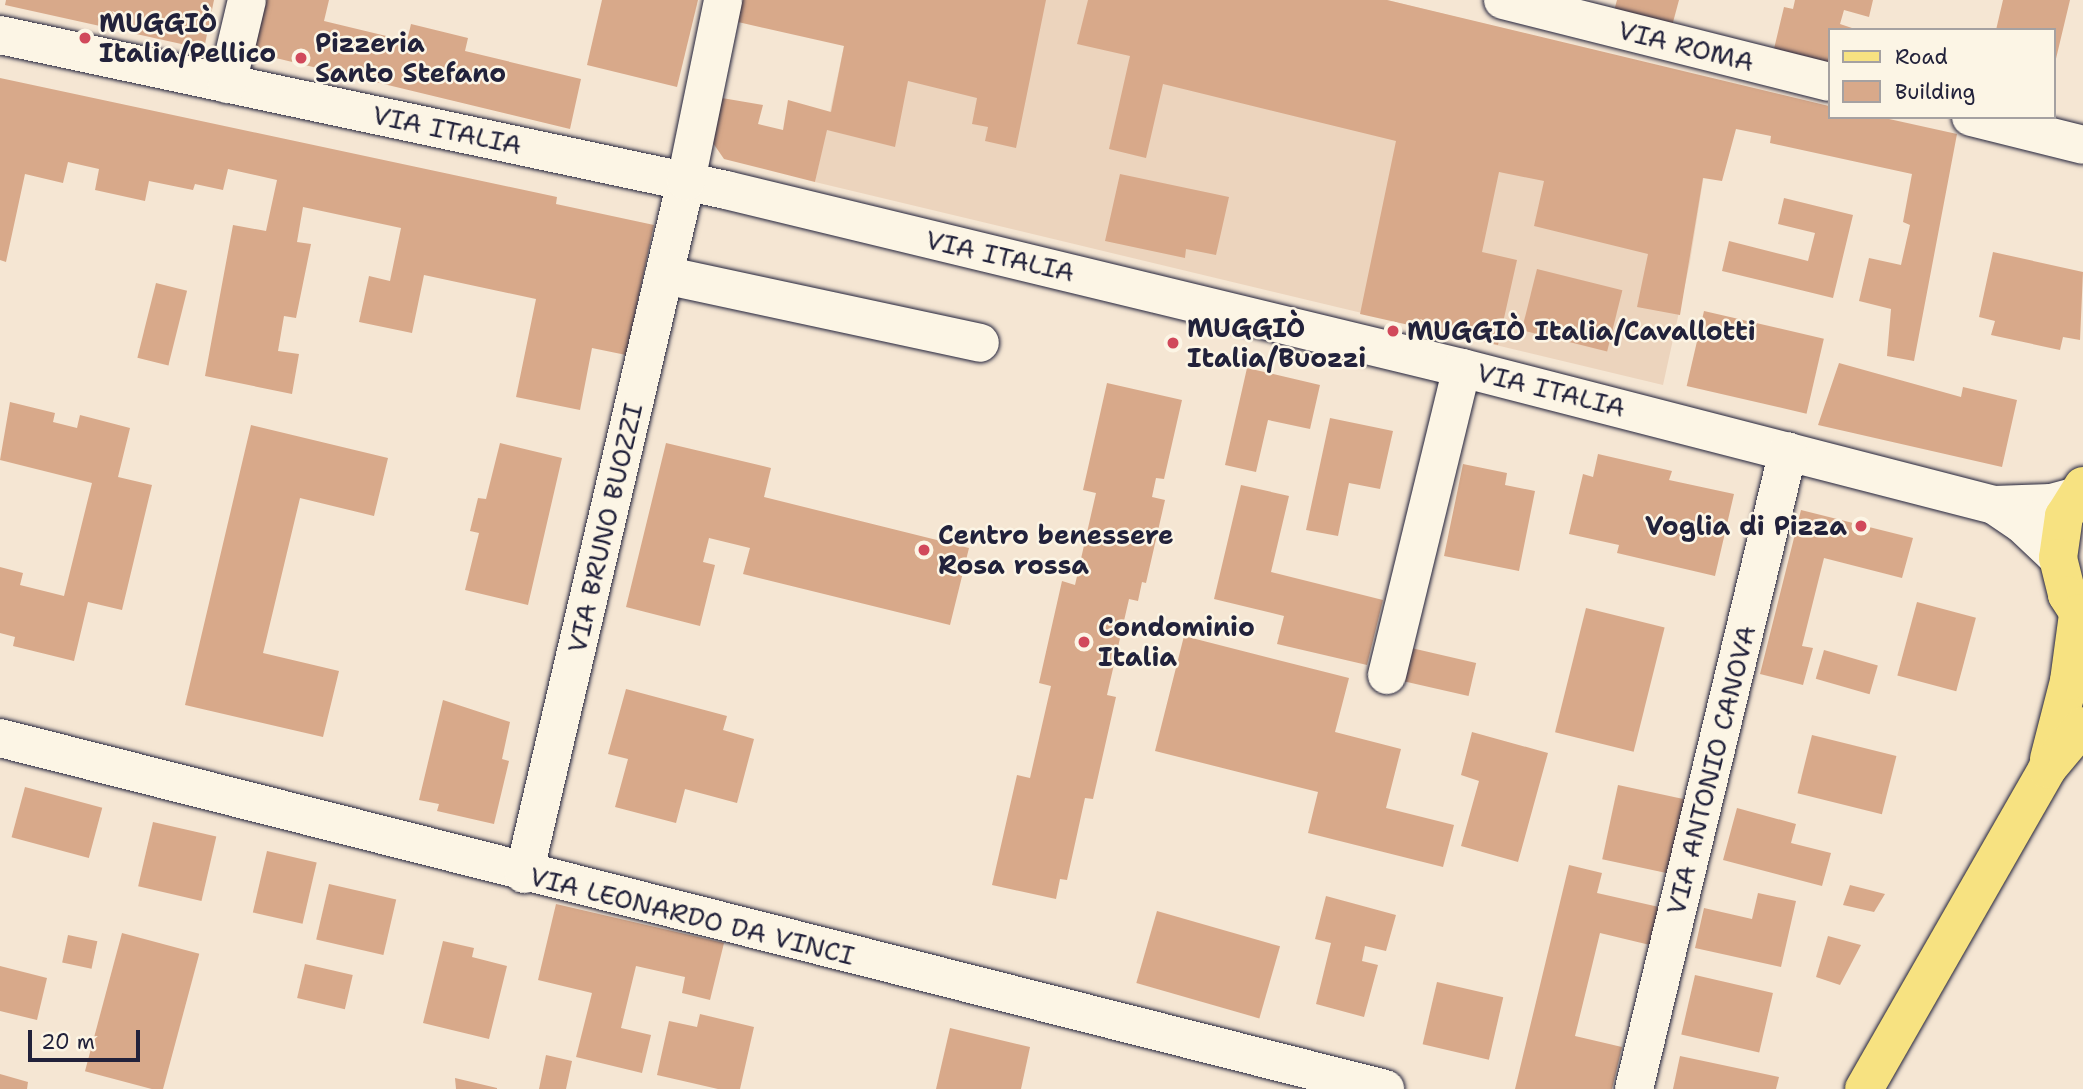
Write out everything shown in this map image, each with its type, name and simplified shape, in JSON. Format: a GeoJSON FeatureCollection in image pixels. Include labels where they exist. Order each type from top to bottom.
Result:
{"type":"FeatureCollection","features":[{"type":"Feature","properties":{"kind":"main road","name":"VIA ITALIA"},"geometry":{"type":"LineString","coordinates":[[2078,491],[2058,538],[2057,558],[2067,595],[2080,617]]}},
{"type":"Feature","properties":{"kind":"main road"},"geometry":{"type":"LineString","coordinates":[[2047,769],[2069,681],[2080,617]]}},
{"type":"Feature","properties":{"kind":"main road"},"geometry":{"type":"LineString","coordinates":[[1864,1089],[2047,769],[2083,726]]}},
{"type":"Feature","properties":{"kind":"street"},"geometry":{"type":"LineString","coordinates":[[227,84],[247,0]]}},
{"type":"Feature","properties":{"kind":"street","name":"VIA BRUNO BUOZZI"},"geometry":{"type":"LineString","coordinates":[[524,874],[686,181],[723,0]]}},
{"type":"Feature","properties":{"kind":"street","name":"VIA ROMA"},"geometry":{"type":"LineString","coordinates":[[1503,0],[1828,82]]}},
{"type":"Feature","properties":{"kind":"street","name":"VIA ITALIA"},"geometry":{"type":"LineString","coordinates":[[0,35],[686,181],[1462,368],[1994,505],[2052,503],[2078,491]]}},
{"type":"Feature","properties":{"kind":"street"},"geometry":{"type":"LineString","coordinates":[[1979,119],[2083,145]]}},
{"type":"Feature","properties":{"kind":"street"},"geometry":{"type":"LineString","coordinates":[[664,275],[980,343]]}},
{"type":"Feature","properties":{"kind":"street"},"geometry":{"type":"LineString","coordinates":[[1387,675],[1462,368]]}},
{"type":"Feature","properties":{"kind":"street","name":"VIA ANTONIO CANOVA"},"geometry":{"type":"LineString","coordinates":[[1634,1089],[1788,451]]}},
{"type":"Feature","properties":{"kind":"street","name":"VIA ITALIA"},"geometry":{"type":"LineString","coordinates":[[1994,505],[2021,523],[2057,558]]}},
{"type":"Feature","properties":{"kind":"street","name":"VIA LEONARDO DA VINCI"},"geometry":{"type":"LineString","coordinates":[[0,738],[524,874],[1385,1089]]}},
{"type":"Feature","properties":{"kind":"shaded area"},"geometry":{"type":"Polygon","coordinates":[[[817,0],[1387,0],[1719,81],[1690,262],[1663,385],[815,182],[844,46],[817,0]]]}},
{"type":"Feature","properties":{"kind":"building"},"geometry":{"type":"Polygon","coordinates":[[[6,0],[214,0],[204,49],[5,5],[6,0]]]}},
{"type":"Feature","properties":{"kind":"building"},"geometry":{"type":"Polygon","coordinates":[[[259,0],[329,0],[324,21],[407,41],[411,24],[468,38],[465,51],[581,79],[570,129],[247,51],[259,0]]]}},
{"type":"Feature","properties":{"kind":"building"},"geometry":{"type":"Polygon","coordinates":[[[602,0],[698,0],[677,87],[587,65],[602,0]]]}},
{"type":"Feature","properties":{"kind":"building"},"geometry":{"type":"Polygon","coordinates":[[[742,0],[1046,0],[1016,148],[985,141],[988,127],[972,124],[977,98],[908,81],[895,147],[827,130],[815,182],[724,159],[713,143],[722,98],[763,105],[758,124],[783,130],[788,100],[831,112],[844,46],[738,22],[742,0]]]}},
{"type":"Feature","properties":{"kind":"building"},"geometry":{"type":"Polygon","coordinates":[[[1088,0],[1387,0],[1828,106],[1828,119],[1889,119],[1957,134],[1914,361],[1887,356],[1891,309],[1859,301],[1869,258],[1901,265],[1910,225],[1903,222],[1912,174],[1770,143],[1771,136],[1736,129],[1722,181],[1703,178],[1680,315],[1637,307],[1648,254],[1534,226],[1544,181],[1499,172],[1482,252],[1517,260],[1498,345],[1360,314],[1396,141],[1163,84],[1146,158],[1109,149],[1130,56],[1077,44],[1088,0]]]}},
{"type":"Feature","properties":{"kind":"building"},"geometry":{"type":"Polygon","coordinates":[[[1617,0],[1679,0],[1672,26],[1614,11],[1617,0]]]}},
{"type":"Feature","properties":{"kind":"building"},"geometry":{"type":"Polygon","coordinates":[[[1795,0],[1873,0],[1869,17],[1844,10],[1840,24],[1852,28],[1828,28],[1828,66],[1773,53],[1784,7],[1793,9],[1795,0]]]}},
{"type":"Feature","properties":{"kind":"building"},"geometry":{"type":"Polygon","coordinates":[[[2003,0],[2070,0],[2055,63],[2055,28],[1996,28],[2003,0]]]}},
{"type":"Feature","properties":{"kind":"building"},"geometry":{"type":"Polygon","coordinates":[[[0,78],[557,197],[556,204],[654,225],[626,355],[592,348],[580,410],[516,397],[536,299],[424,275],[412,333],[359,322],[369,276],[390,281],[401,228],[303,207],[297,242],[311,244],[296,318],[284,316],[278,351],[299,354],[292,394],[205,376],[233,225],[266,231],[277,180],[228,169],[223,190],[195,184],[193,190],[149,181],[145,201],[95,190],[99,169],[68,162],[63,183],[25,174],[6,262],[0,260],[0,78]]]}},
{"type":"Feature","properties":{"kind":"building"},"geometry":{"type":"Polygon","coordinates":[[[1120,174],[1229,197],[1216,255],[1186,249],[1185,258],[1105,241],[1120,174]]]}},
{"type":"Feature","properties":{"kind":"building"},"geometry":{"type":"Polygon","coordinates":[[[1784,198],[1853,215],[1833,298],[1722,271],[1729,241],[1808,261],[1815,233],[1778,224],[1784,198]]]}},
{"type":"Feature","properties":{"kind":"building"},"geometry":{"type":"Polygon","coordinates":[[[1993,252],[2083,272],[2080,340],[2063,337],[2060,350],[1991,335],[1995,321],[1979,317],[1993,252]]]}},
{"type":"Feature","properties":{"kind":"building"},"geometry":{"type":"Polygon","coordinates":[[[1537,269],[1622,290],[1607,351],[1522,330],[1537,269]]]}},
{"type":"Feature","properties":{"kind":"building"},"geometry":{"type":"Polygon","coordinates":[[[156,283],[187,291],[168,365],[137,358],[156,283]]]}},
{"type":"Feature","properties":{"kind":"building"},"geometry":{"type":"Polygon","coordinates":[[[1704,311],[1824,339],[1807,414],[1687,386],[1704,311]]]}},
{"type":"Feature","properties":{"kind":"building"},"geometry":{"type":"Polygon","coordinates":[[[1839,363],[1961,397],[1963,387],[2017,400],[2002,467],[1818,425],[1839,363]]]}},
{"type":"Feature","properties":{"kind":"building"},"geometry":{"type":"Polygon","coordinates":[[[1247,368],[1320,385],[1310,429],[1268,420],[1256,472],[1225,465],[1247,368]]]}},
{"type":"Feature","properties":{"kind":"building","name":"Condominio Italia"},"geometry":{"type":"Polygon","coordinates":[[[1107,383],[1182,400],[1164,479],[1156,478],[1152,497],[1165,500],[1146,583],[1142,582],[1138,601],[1129,599],[1107,695],[1116,697],[1093,799],[1085,798],[1067,880],[1060,879],[1056,899],[992,885],[1017,775],[1030,778],[1051,686],[1039,683],[1062,581],[1075,585],[1096,493],[1083,490],[1107,383]]]}},
{"type":"Feature","properties":{"kind":"building"},"geometry":{"type":"Polygon","coordinates":[[[10,402],[55,413],[53,422],[77,428],[80,415],[130,428],[118,477],[152,485],[122,610],[88,602],[74,661],[13,646],[15,637],[0,633],[0,567],[23,573],[20,585],[64,596],[92,483],[0,460],[10,402]]]}},
{"type":"Feature","properties":{"kind":"building"},"geometry":{"type":"Polygon","coordinates":[[[1330,418],[1393,431],[1380,489],[1349,483],[1338,536],[1306,530],[1330,418]]]}},
{"type":"Feature","properties":{"kind":"building"},"geometry":{"type":"Polygon","coordinates":[[[251,425],[388,458],[374,516],[300,498],[263,653],[339,671],[323,737],[185,705],[251,425]]]}},
{"type":"Feature","properties":{"kind":"building"},"geometry":{"type":"Polygon","coordinates":[[[500,443],[562,458],[528,605],[465,590],[479,533],[470,531],[478,498],[486,499],[500,443]]]}},
{"type":"Feature","properties":{"kind":"building"},"geometry":{"type":"Polygon","coordinates":[[[666,443],[771,468],[764,497],[969,548],[950,625],[743,574],[750,548],[709,538],[703,562],[715,565],[700,626],[626,607],[666,443]]]}},
{"type":"Feature","properties":{"kind":"building"},"geometry":{"type":"Polygon","coordinates":[[[1598,454],[1672,471],[1669,480],[1734,494],[1715,576],[1617,553],[1619,545],[1569,534],[1583,474],[1593,477],[1598,454]]]}},
{"type":"Feature","properties":{"kind":"building"},"geometry":{"type":"Polygon","coordinates":[[[1463,464],[1507,473],[1505,485],[1535,491],[1519,571],[1444,556],[1463,464]]]}},
{"type":"Feature","properties":{"kind":"building"},"geometry":{"type":"Polygon","coordinates":[[[1241,485],[1289,496],[1271,572],[1383,600],[1367,665],[1277,644],[1284,616],[1214,599],[1241,485]]]}},
{"type":"Feature","properties":{"kind":"building"},"geometry":{"type":"Polygon","coordinates":[[[1801,510],[1913,538],[1902,578],[1824,558],[1802,646],[1813,648],[1803,685],[1760,674],[1801,510]]]}},
{"type":"Feature","properties":{"kind":"building"},"geometry":{"type":"Polygon","coordinates":[[[1917,602],[1976,618],[1956,691],[1897,675],[1917,602]]]}},
{"type":"Feature","properties":{"kind":"building"},"geometry":{"type":"Polygon","coordinates":[[[1586,608],[1665,628],[1634,752],[1555,732],[1586,608]]]}},
{"type":"Feature","properties":{"kind":"building"},"geometry":{"type":"Polygon","coordinates":[[[1184,636],[1349,678],[1335,732],[1401,749],[1386,808],[1454,825],[1443,867],[1308,833],[1318,792],[1155,751],[1184,636]]]}},
{"type":"Feature","properties":{"kind":"building"},"geometry":{"type":"Polygon","coordinates":[[[1407,647],[1476,663],[1469,696],[1399,680],[1407,647]]]}},
{"type":"Feature","properties":{"kind":"building"},"geometry":{"type":"Polygon","coordinates":[[[1824,650],[1878,665],[1870,694],[1816,679],[1824,650]]]}},
{"type":"Feature","properties":{"kind":"building"},"geometry":{"type":"Polygon","coordinates":[[[626,689],[727,716],[723,730],[754,739],[737,803],[685,789],[676,823],[615,807],[628,759],[608,754],[626,689]]]}},
{"type":"Feature","properties":{"kind":"building"},"geometry":{"type":"Polygon","coordinates":[[[443,700],[510,722],[502,759],[509,761],[494,824],[437,811],[439,804],[419,800],[443,700]]]}},
{"type":"Feature","properties":{"kind":"building"},"geometry":{"type":"Polygon","coordinates":[[[1472,732],[1548,753],[1518,862],[1461,846],[1479,781],[1461,775],[1472,732]]]}},
{"type":"Feature","properties":{"kind":"building"},"geometry":{"type":"Polygon","coordinates":[[[1812,735],[1896,756],[1882,814],[1797,793],[1812,735]]]}},
{"type":"Feature","properties":{"kind":"building"},"geometry":{"type":"Polygon","coordinates":[[[1618,785],[1685,799],[1669,873],[1602,859],[1618,785]]]}},
{"type":"Feature","properties":{"kind":"building"},"geometry":{"type":"Polygon","coordinates":[[[25,787],[102,808],[89,858],[12,837],[25,787]]]}},
{"type":"Feature","properties":{"kind":"building"},"geometry":{"type":"Polygon","coordinates":[[[1737,808],[1796,824],[1791,843],[1831,853],[1822,886],[1723,860],[1737,808]]]}},
{"type":"Feature","properties":{"kind":"building"},"geometry":{"type":"Polygon","coordinates":[[[153,822],[216,837],[201,901],[138,886],[153,822]]]}},
{"type":"Feature","properties":{"kind":"building"},"geometry":{"type":"Polygon","coordinates":[[[267,851],[317,862],[303,924],[253,912],[267,851]]]}},
{"type":"Feature","properties":{"kind":"building"},"geometry":{"type":"Polygon","coordinates":[[[1569,865],[1602,873],[1597,893],[1659,907],[1650,945],[1600,933],[1575,1036],[1622,1047],[1612,1089],[1515,1089],[1569,865]]]}},
{"type":"Feature","properties":{"kind":"building"},"geometry":{"type":"Polygon","coordinates":[[[329,884],[396,900],[383,955],[316,940],[329,884]]]}},
{"type":"Feature","properties":{"kind":"building"},"geometry":{"type":"Polygon","coordinates":[[[1850,885],[1885,894],[1874,912],[1843,905],[1850,885]]]}},
{"type":"Feature","properties":{"kind":"building"},"geometry":{"type":"Polygon","coordinates":[[[1758,893],[1796,901],[1781,967],[1695,948],[1704,908],[1752,919],[1758,893]]]}},
{"type":"Feature","properties":{"kind":"building"},"geometry":{"type":"Polygon","coordinates":[[[1326,896],[1396,915],[1386,951],[1365,946],[1362,961],[1378,965],[1364,1017],[1316,1004],[1331,943],[1315,939],[1326,896]]]}},
{"type":"Feature","properties":{"kind":"building"},"geometry":{"type":"Polygon","coordinates":[[[556,904],[724,943],[710,1000],[682,993],[685,977],[636,966],[621,1028],[651,1035],[642,1073],[576,1057],[592,993],[538,980],[556,904]]]}},
{"type":"Feature","properties":{"kind":"building"},"geometry":{"type":"Polygon","coordinates":[[[1157,911],[1280,946],[1259,1018],[1136,983],[1157,911]]]}},
{"type":"Feature","properties":{"kind":"building"},"geometry":{"type":"Polygon","coordinates":[[[122,933],[199,954],[163,1089],[152,1089],[85,1071],[122,933]]]}},
{"type":"Feature","properties":{"kind":"building"},"geometry":{"type":"Polygon","coordinates":[[[68,935],[97,941],[92,969],[62,962],[68,935]]]}},
{"type":"Feature","properties":{"kind":"building"},"geometry":{"type":"Polygon","coordinates":[[[1828,936],[1861,945],[1840,985],[1816,977],[1828,936]]]}},
{"type":"Feature","properties":{"kind":"building"},"geometry":{"type":"Polygon","coordinates":[[[443,941],[474,948],[472,957],[507,966],[489,1039],[423,1023],[443,941]]]}},
{"type":"Feature","properties":{"kind":"building"},"geometry":{"type":"Polygon","coordinates":[[[305,964],[353,975],[345,1009],[297,998],[305,964]]]}},
{"type":"Feature","properties":{"kind":"building"},"geometry":{"type":"Polygon","coordinates":[[[0,966],[47,978],[37,1020],[0,1011],[0,966]]]}},
{"type":"Feature","properties":{"kind":"building"},"geometry":{"type":"Polygon","coordinates":[[[1695,975],[1773,993],[1759,1052],[1681,1034],[1695,975]]]}},
{"type":"Feature","properties":{"kind":"building"},"geometry":{"type":"Polygon","coordinates":[[[1437,982],[1503,997],[1489,1060],[1423,1044],[1437,982]]]}},
{"type":"Feature","properties":{"kind":"building"},"geometry":{"type":"Polygon","coordinates":[[[700,1014],[754,1027],[740,1089],[718,1089],[657,1075],[669,1021],[697,1027],[700,1014]]]}},
{"type":"Feature","properties":{"kind":"building"},"geometry":{"type":"Polygon","coordinates":[[[950,1028],[1030,1047],[1021,1089],[936,1089],[950,1028]]]}},
{"type":"Feature","properties":{"kind":"building"},"geometry":{"type":"Polygon","coordinates":[[[546,1055],[572,1061],[566,1089],[539,1089],[546,1055]]]}},
{"type":"Feature","properties":{"kind":"building"},"geometry":{"type":"Polygon","coordinates":[[[1680,1056],[1779,1077],[1776,1089],[1673,1089],[1680,1056]]]}},
{"type":"Feature","properties":{"kind":"building"},"geometry":{"type":"Polygon","coordinates":[[[0,1074],[28,1082],[27,1089],[0,1089],[0,1074]]]}},
{"type":"Feature","properties":{"kind":"building"},"geometry":{"type":"Polygon","coordinates":[[[455,1078],[497,1088],[497,1089],[456,1089],[455,1078]]]}},
{"type":"Feature","properties":{"kind":"place","name":"MUGGIÒ Italia/Pellico"},"geometry":{"type":"Point","coordinates":[85,38]}},
{"type":"Feature","properties":{"kind":"place","name":"Pizzeria Santo Stefano"},"geometry":{"type":"Point","coordinates":[301,58]}},
{"type":"Feature","properties":{"kind":"place","name":"MUGGIÒ Italia/Cavallotti"},"geometry":{"type":"Point","coordinates":[1393,331]}},
{"type":"Feature","properties":{"kind":"place","name":"MUGGIÒ Italia/Buozzi"},"geometry":{"type":"Point","coordinates":[1173,343]}},
{"type":"Feature","properties":{"kind":"place","name":"Voglia di Pizza"},"geometry":{"type":"Point","coordinates":[1861,526]}},
{"type":"Feature","properties":{"kind":"place","name":"Centro benessere Rosa rossa"},"geometry":{"type":"Point","coordinates":[924,550]}},
{"type":"Feature","properties":{"kind":"place","name":"Condominio Italia"},"geometry":{"type":"Point","coordinates":[1084,642]}}]}
